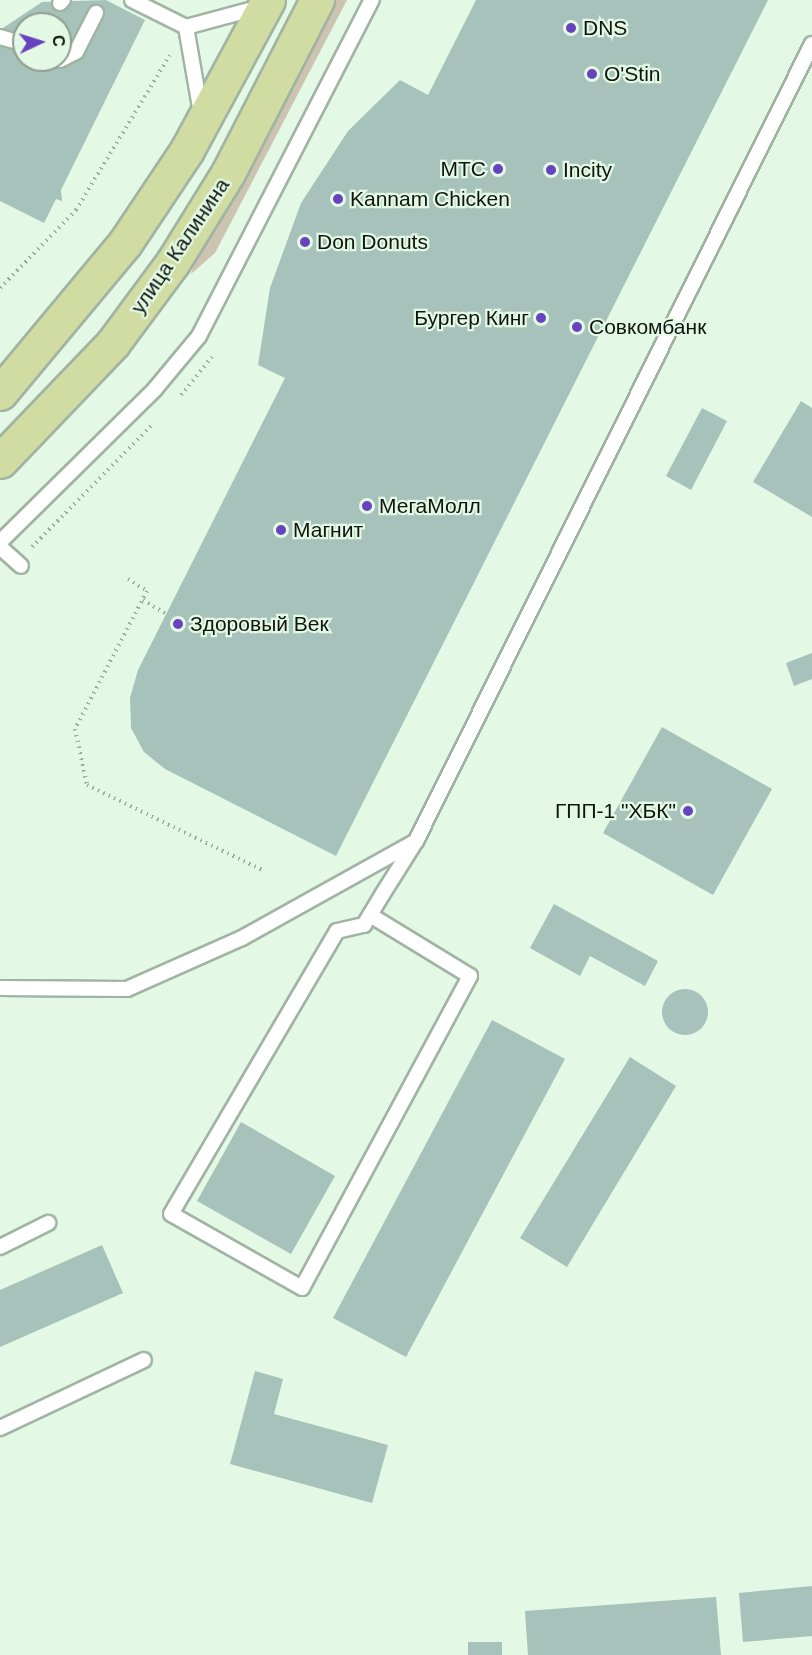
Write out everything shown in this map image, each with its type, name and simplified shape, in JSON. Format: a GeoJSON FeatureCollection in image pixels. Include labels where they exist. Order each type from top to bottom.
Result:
{"type":"FeatureCollection","features":[{"type":"Feature","properties":{"kind":"main road","name":"улица Калинина"},"geometry":{"type":"LineString","coordinates":[[0,461],[114,343],[173,262],[228,173],[317,0]]}},
{"type":"Feature","properties":{"kind":"main road"},"geometry":{"type":"LineString","coordinates":[[0,393],[125,243],[202,122],[266,3]]}},
{"type":"Feature","properties":{"kind":"lane"},"geometry":{"type":"LineString","coordinates":[[132,0],[186,27],[266,3]]}},
{"type":"Feature","properties":{"kind":"lane"},"geometry":{"type":"LineString","coordinates":[[0,542],[155,389],[199,336],[372,0]]}},
{"type":"Feature","properties":{"kind":"lane"},"geometry":{"type":"LineString","coordinates":[[72,54],[76,52],[96,13]]}},
{"type":"Feature","properties":{"kind":"lane"},"geometry":{"type":"LineString","coordinates":[[186,27],[202,122]]}},
{"type":"Feature","properties":{"kind":"lane"},"geometry":{"type":"LineString","coordinates":[[370,915],[470,976],[302,1288],[171,1214],[337,931],[364,925],[370,915],[416,841],[812,44]]}},
{"type":"Feature","properties":{"kind":"lane"},"geometry":{"type":"LineString","coordinates":[[0,547],[21,566]]}},
{"type":"Feature","properties":{"kind":"lane"},"geometry":{"type":"LineString","coordinates":[[0,988],[127,989],[242,938],[416,841]]}},
{"type":"Feature","properties":{"kind":"lane"},"geometry":{"type":"LineString","coordinates":[[0,1247],[48,1223]]}},
{"type":"Feature","properties":{"kind":"lane"},"geometry":{"type":"LineString","coordinates":[[0,1428],[144,1360]]}},
{"type":"Feature","properties":{"kind":"path"},"geometry":{"type":"LineString","coordinates":[[0,288],[76,210],[172,52]]}},
{"type":"Feature","properties":{"kind":"path"},"geometry":{"type":"LineString","coordinates":[[128,579],[147,591],[75,729],[87,785],[264,871]]}},
{"type":"Feature","properties":{"kind":"path"},"geometry":{"type":"LineString","coordinates":[[143,600],[166,614]]}},
{"type":"Feature","properties":{"kind":"shaded area"},"geometry":{"type":"Polygon","coordinates":[[[327,0],[347,0],[215,253],[191,274],[200,242],[327,0]]]}},
{"type":"Feature","properties":{"kind":"building"},"geometry":{"type":"Polygon","coordinates":[[[106,0],[145,20],[61,190],[62,201],[56,199],[44,223],[0,201],[0,30],[12,22],[12,72],[72,72],[72,12],[27,12],[42,2],[106,0]]]}},
{"type":"Feature","properties":{"kind":"building","name":"МегаМолл"},"geometry":{"type":"Polygon","coordinates":[[[476,0],[768,0],[336,856],[165,769],[144,752],[131,728],[130,698],[138,670],[285,378],[258,365],[270,288],[301,203],[348,131],[400,80],[428,95],[476,0]]]}},
{"type":"Feature","properties":{"kind":"building"},"geometry":{"type":"Polygon","coordinates":[[[801,401],[812,408],[812,517],[753,482],[801,401]]]}},
{"type":"Feature","properties":{"kind":"building"},"geometry":{"type":"Polygon","coordinates":[[[702,408],[727,421],[691,490],[666,476],[702,408]]]}},
{"type":"Feature","properties":{"kind":"building"},"geometry":{"type":"Polygon","coordinates":[[[812,653],[812,679],[794,686],[786,663],[812,653]]]}},
{"type":"Feature","properties":{"kind":"building","name":"ГПП-1 \"ХБК\""},"geometry":{"type":"Polygon","coordinates":[[[662,727],[772,789],[713,895],[603,833],[662,727]]]}},
{"type":"Feature","properties":{"kind":"building"},"geometry":{"type":"Polygon","coordinates":[[[554,904],[658,961],[645,986],[590,956],[580,976],[530,948],[554,904]]]}},
{"type":"Feature","properties":{"kind":"building"},"geometry":{"type":"Polygon","coordinates":[[[685,989],[701,996],[708,1012],[701,1028],[685,1035],[669,1028],[662,1012],[669,996],[685,989]]]}},
{"type":"Feature","properties":{"kind":"building"},"geometry":{"type":"Polygon","coordinates":[[[492,1020],[565,1059],[406,1357],[333,1318],[492,1020]]]}},
{"type":"Feature","properties":{"kind":"building"},"geometry":{"type":"Polygon","coordinates":[[[630,1057],[676,1086],[567,1267],[520,1238],[630,1057]]]}},
{"type":"Feature","properties":{"kind":"building"},"geometry":{"type":"Polygon","coordinates":[[[241,1122],[335,1176],[291,1254],[197,1201],[241,1122]]]}},
{"type":"Feature","properties":{"kind":"building"},"geometry":{"type":"Polygon","coordinates":[[[102,1245],[123,1293],[0,1347],[0,1290],[102,1245]]]}},
{"type":"Feature","properties":{"kind":"building"},"geometry":{"type":"Polygon","coordinates":[[[255,1371],[283,1379],[274,1414],[388,1445],[372,1503],[230,1464],[255,1371]]]}},
{"type":"Feature","properties":{"kind":"building"},"geometry":{"type":"Polygon","coordinates":[[[812,1586],[812,1636],[743,1642],[739,1593],[812,1586]]]}},
{"type":"Feature","properties":{"kind":"building"},"geometry":{"type":"Polygon","coordinates":[[[716,1597],[721,1655],[528,1655],[525,1611],[716,1597]]]}},
{"type":"Feature","properties":{"kind":"building"},"geometry":{"type":"Polygon","coordinates":[[[468,1642],[502,1642],[502,1655],[468,1655],[468,1642]]]}},
{"type":"Feature","properties":{"kind":"place","name":"DNS"},"geometry":{"type":"Point","coordinates":[571,28]}},
{"type":"Feature","properties":{"kind":"place","name":"O'Stin"},"geometry":{"type":"Point","coordinates":[592,74]}},
{"type":"Feature","properties":{"kind":"place","name":"МТС"},"geometry":{"type":"Point","coordinates":[498,169]}},
{"type":"Feature","properties":{"kind":"place","name":"Incity"},"geometry":{"type":"Point","coordinates":[551,170]}},
{"type":"Feature","properties":{"kind":"place","name":"Kannam Chicken"},"geometry":{"type":"Point","coordinates":[338,199]}},
{"type":"Feature","properties":{"kind":"place","name":"Don Donuts"},"geometry":{"type":"Point","coordinates":[305,242]}},
{"type":"Feature","properties":{"kind":"place","name":"Бургер Кинг"},"geometry":{"type":"Point","coordinates":[541,318]}},
{"type":"Feature","properties":{"kind":"place","name":"Совкомбанк"},"geometry":{"type":"Point","coordinates":[577,327]}},
{"type":"Feature","properties":{"kind":"place","name":"МегаМолл"},"geometry":{"type":"Point","coordinates":[367,506]}},
{"type":"Feature","properties":{"kind":"place","name":"Магнит"},"geometry":{"type":"Point","coordinates":[281,530]}},
{"type":"Feature","properties":{"kind":"place","name":"Здоровый Век"},"geometry":{"type":"Point","coordinates":[178,624]}},
{"type":"Feature","properties":{"kind":"place","name":"ГПП-1 \"ХБК\""},"geometry":{"type":"Point","coordinates":[688,811]}}]}
